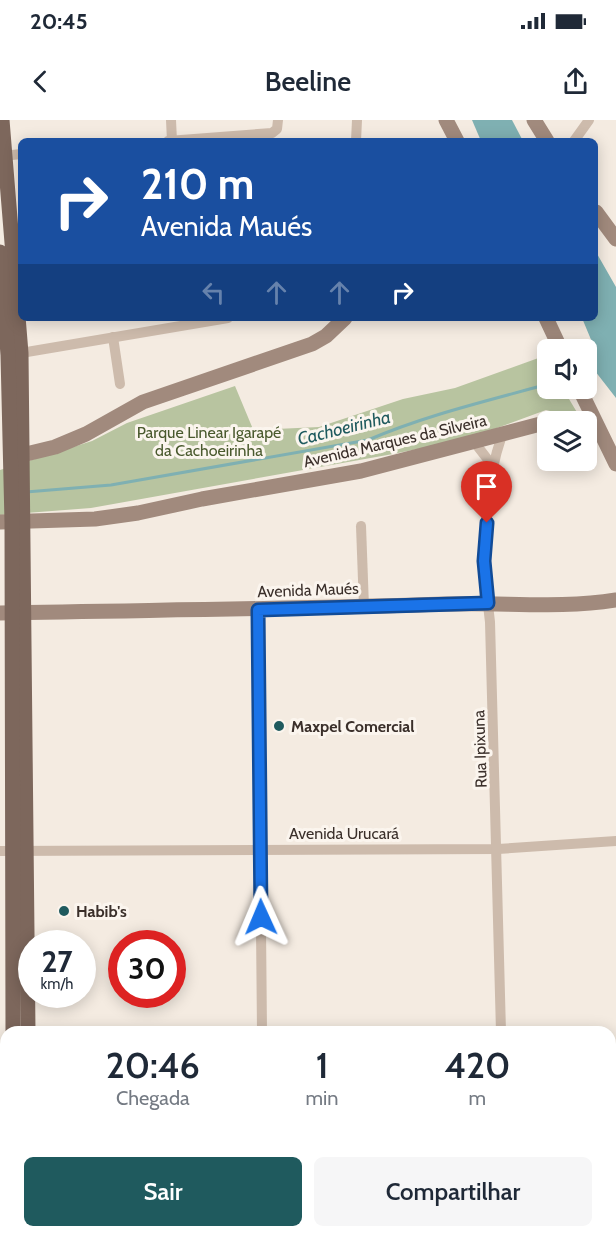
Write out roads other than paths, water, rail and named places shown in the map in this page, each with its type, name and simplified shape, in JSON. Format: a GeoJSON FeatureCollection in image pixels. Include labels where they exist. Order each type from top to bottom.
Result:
{"type":"FeatureCollection","features":[{"type":"Feature","properties":{"kind":"main road"},"geometry":{"type":"LineString","coordinates":[[2,120],[3,156],[14,198],[10,355],[4,443],[13,461]]}},
{"type":"Feature","properties":{"kind":"main road"},"geometry":{"type":"LineString","coordinates":[[0,252],[10,355],[14,519],[12,612],[13,1026]]}},
{"type":"Feature","properties":{"kind":"main road"},"geometry":{"type":"LineString","coordinates":[[13,850],[28,1026]]}},
{"type":"Feature","properties":{"kind":"street"},"geometry":{"type":"LineString","coordinates":[[170,138],[171,120]]}},
{"type":"Feature","properties":{"kind":"street"},"geometry":{"type":"LineString","coordinates":[[204,138],[272,132],[277,129],[278,120]]}},
{"type":"Feature","properties":{"kind":"street"},"geometry":{"type":"LineString","coordinates":[[356,138],[357,120]]}},
{"type":"Feature","properties":{"kind":"street"},"geometry":{"type":"LineString","coordinates":[[446,120],[455,138]]}},
{"type":"Feature","properties":{"kind":"street"},"geometry":{"type":"LineString","coordinates":[[534,120],[545,138]]}},
{"type":"Feature","properties":{"kind":"street"},"geometry":{"type":"LineString","coordinates":[[576,138],[589,120]]}},
{"type":"Feature","properties":{"kind":"street"},"geometry":{"type":"LineString","coordinates":[[3,156],[18,154]]}},
{"type":"Feature","properties":{"kind":"street"},"geometry":{"type":"LineString","coordinates":[[598,215],[616,239]]}},
{"type":"Feature","properties":{"kind":"street"},"geometry":{"type":"LineString","coordinates":[[10,355],[210,321]]}},
{"type":"Feature","properties":{"kind":"street"},"geometry":{"type":"LineString","coordinates":[[13,461],[86,434],[143,402],[312,344],[326,336],[342,321]]}},
{"type":"Feature","properties":{"kind":"street"},"geometry":{"type":"LineString","coordinates":[[547,321],[556,339]]}},
{"type":"Feature","properties":{"kind":"street"},"geometry":{"type":"LineString","coordinates":[[112,337],[120,384]]}},
{"type":"Feature","properties":{"kind":"street"},"geometry":{"type":"LineString","coordinates":[[584,399],[616,464]]}},
{"type":"Feature","properties":{"kind":"street","name":"Avenida Marques da Silveira"},"geometry":{"type":"LineString","coordinates":[[14,519],[95,519],[138,513],[202,499],[360,471],[537,425]]}},
{"type":"Feature","properties":{"kind":"street","name":"Rua Ipixuna"},"geometry":{"type":"LineString","coordinates":[[501,1026],[498,849],[488,603],[484,561],[492,465],[502,435]]}},
{"type":"Feature","properties":{"kind":"street"},"geometry":{"type":"LineString","coordinates":[[597,437],[606,444]]}},
{"type":"Feature","properties":{"kind":"street"},"geometry":{"type":"LineString","coordinates":[[475,443],[492,465]]}},
{"type":"Feature","properties":{"kind":"street"},"geometry":{"type":"LineString","coordinates":[[362,526],[364,607]]}},
{"type":"Feature","properties":{"kind":"street","name":"Avenida Maués"},"geometry":{"type":"LineString","coordinates":[[12,612],[258,610],[488,603],[597,603],[616,600]]}},
{"type":"Feature","properties":{"kind":"street"},"geometry":{"type":"LineString","coordinates":[[258,610],[262,1026]]}},
{"type":"Feature","properties":{"kind":"street","name":"Avenida Urucará"},"geometry":{"type":"LineString","coordinates":[[13,850],[498,849],[616,841]]}},
{"type":"Feature","properties":{"kind":"water"},"geometry":{"type":"Polygon","coordinates":[[[472,120],[512,120],[521,138],[480,138],[472,120]]]}},
{"type":"Feature","properties":{"kind":"water"},"geometry":{"type":"Polygon","coordinates":[[[598,256],[616,287],[616,398],[597,374],[597,339],[591,339],[583,321],[598,321],[598,256]]]}},
{"type":"Feature","properties":{"kind":"waterway","name":"Cachoeirinha"},"geometry":{"type":"LineString","coordinates":[[26,492],[111,485],[368,440],[434,416],[537,387]]}},
{"type":"Feature","properties":{"kind":"place","name":"Maxpel Comercial"},"geometry":{"type":"Point","coordinates":[279,726]}},
{"type":"Feature","properties":{"kind":"place","name":"Habib's"},"geometry":{"type":"Point","coordinates":[64,911]}},
{"type":"Feature","properties":{"kind":"park label","name":"Parque Linear Igarapé da Cachoeirinha"},"geometry":{"type":"Point","coordinates":[209,441]}}]}
